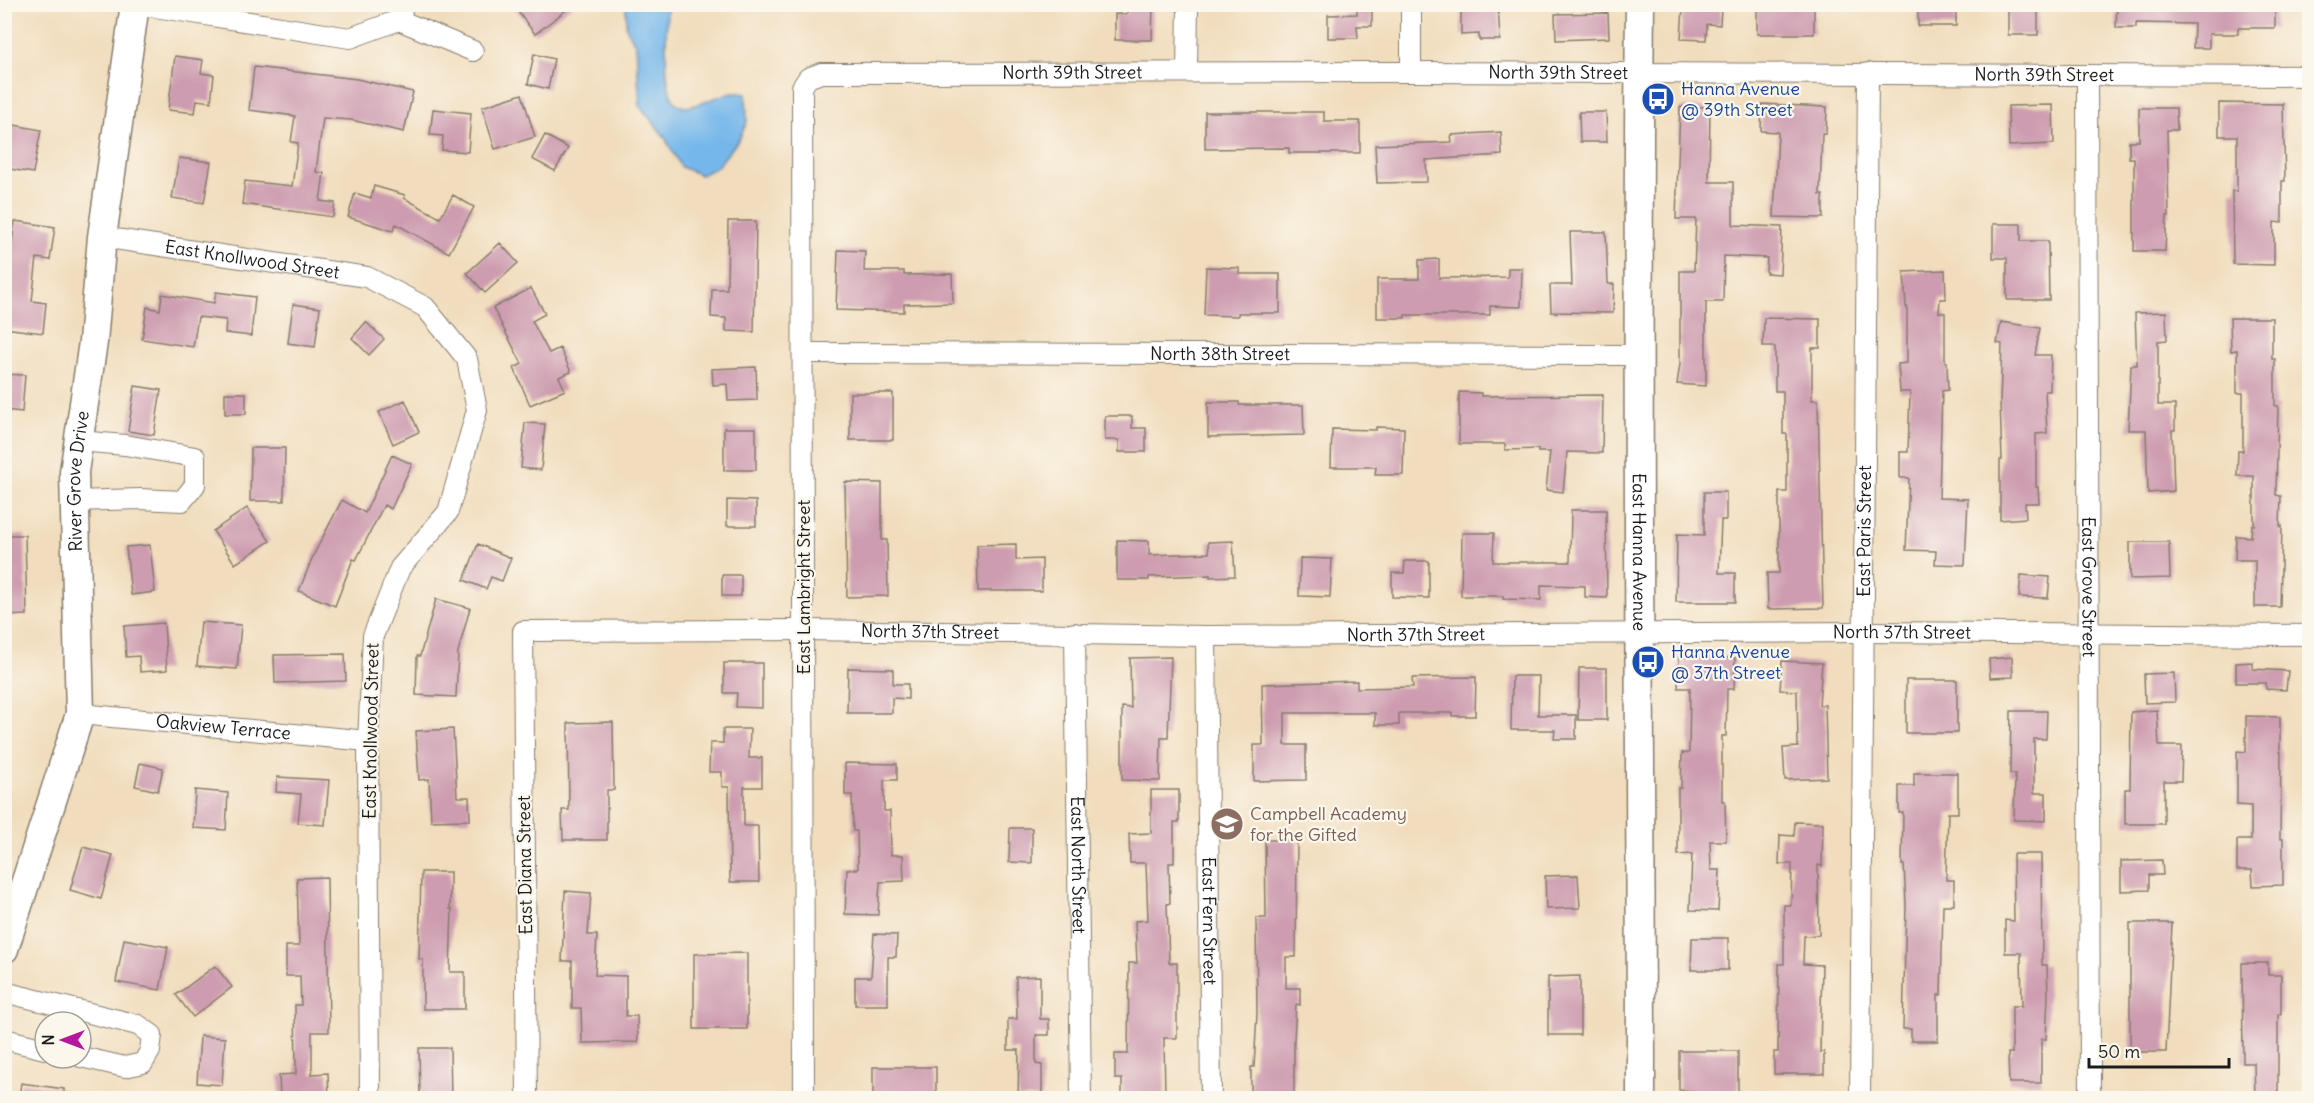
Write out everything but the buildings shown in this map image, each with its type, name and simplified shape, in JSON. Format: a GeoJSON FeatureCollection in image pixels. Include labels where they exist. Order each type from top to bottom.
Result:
{"type":"FeatureCollection","features":[{"type":"Feature","properties":{"kind":"street"},"geometry":{"type":"LineString","coordinates":[[135,4],[350,39],[402,12],[473,51]]}},
{"type":"Feature","properties":{"kind":"street","name":"River Grove Drive"},"geometry":{"type":"LineString","coordinates":[[4,949],[80,714],[74,472],[93,342],[102,237],[135,4]]}},
{"type":"Feature","properties":{"kind":"street"},"geometry":{"type":"LineString","coordinates":[[1188,4],[1188,71]]}},
{"type":"Feature","properties":{"kind":"street"},"geometry":{"type":"LineString","coordinates":[[1411,4],[1411,72]]}},
{"type":"Feature","properties":{"kind":"street","name":"East Hanna Avenue"},"geometry":{"type":"LineString","coordinates":[[1640,4],[1638,355],[1641,633],[1641,1098]]}},
{"type":"Feature","properties":{"kind":"street","name":"North 39th Street"},"geometry":{"type":"LineString","coordinates":[[808,78],[821,73],[1188,71],[2310,76]]}},
{"type":"Feature","properties":{"kind":"street","name":"East Paris Street"},"geometry":{"type":"LineString","coordinates":[[1860,1098],[1868,73]]}},
{"type":"Feature","properties":{"kind":"street","name":"East Grove Street"},"geometry":{"type":"LineString","coordinates":[[2087,75],[2090,1098]]}},
{"type":"Feature","properties":{"kind":"street","name":"East Lambright Street"},"geometry":{"type":"LineString","coordinates":[[804,1098],[802,87],[808,78]]}},
{"type":"Feature","properties":{"kind":"street","name":"East Knollwood Street"},"geometry":{"type":"LineString","coordinates":[[102,237],[367,277],[425,307],[467,359],[477,410],[448,513],[400,568],[373,636],[368,741],[370,1098]]}},
{"type":"Feature","properties":{"kind":"street","name":"North 38th Street"},"geometry":{"type":"LineString","coordinates":[[803,353],[1638,355]]}},
{"type":"Feature","properties":{"kind":"street"},"geometry":{"type":"LineString","coordinates":[[75,501],[140,499],[182,501],[195,485],[195,456],[125,445],[79,441]]}},
{"type":"Feature","properties":{"kind":"street","name":"North 37th Street"},"geometry":{"type":"LineString","coordinates":[[523,631],[804,630],[1206,636],[1862,632],[2310,635]]}},
{"type":"Feature","properties":{"kind":"street","name":"East Diana Street"},"geometry":{"type":"LineString","coordinates":[[523,631],[527,1098]]}},
{"type":"Feature","properties":{"kind":"street","name":"East North Street"},"geometry":{"type":"LineString","coordinates":[[1075,633],[1081,1098]]}},
{"type":"Feature","properties":{"kind":"street","name":"East Fern Street"},"geometry":{"type":"LineString","coordinates":[[1206,636],[1211,1098]]}},
{"type":"Feature","properties":{"kind":"street","name":"Oakview Terrace"},"geometry":{"type":"LineString","coordinates":[[80,714],[368,741]]}},
{"type":"Feature","properties":{"kind":"street"},"geometry":{"type":"LineString","coordinates":[[4,992],[77,1010]]}},
{"type":"Feature","properties":{"kind":"street"},"geometry":{"type":"LineString","coordinates":[[93,1014],[138,1025],[152,1035],[150,1051],[143,1063],[125,1067],[93,1060]]}},
{"type":"Feature","properties":{"kind":"street"},"geometry":{"type":"LineString","coordinates":[[4,1040],[33,1046]]}},
{"type":"Feature","properties":{"kind":"water"},"geometry":{"type":"Polygon","coordinates":[[[626,5],[667,5],[668,83],[675,102],[684,107],[729,94],[746,94],[747,122],[739,139],[717,167],[701,175],[681,167],[664,136],[640,106],[636,46],[626,27],[626,5]]]}},
{"type":"Feature","properties":{"kind":"place","name":"Hanna Avenue @ 39th Street"},"geometry":{"type":"Point","coordinates":[1658,99]}},
{"type":"Feature","properties":{"kind":"place","name":"Hanna Avenue @ 37th Street"},"geometry":{"type":"Point","coordinates":[1648,662]}},
{"type":"Feature","properties":{"kind":"place","name":"Campbell Academy for the Gifted"},"geometry":{"type":"Point","coordinates":[1227,824]}}]}
